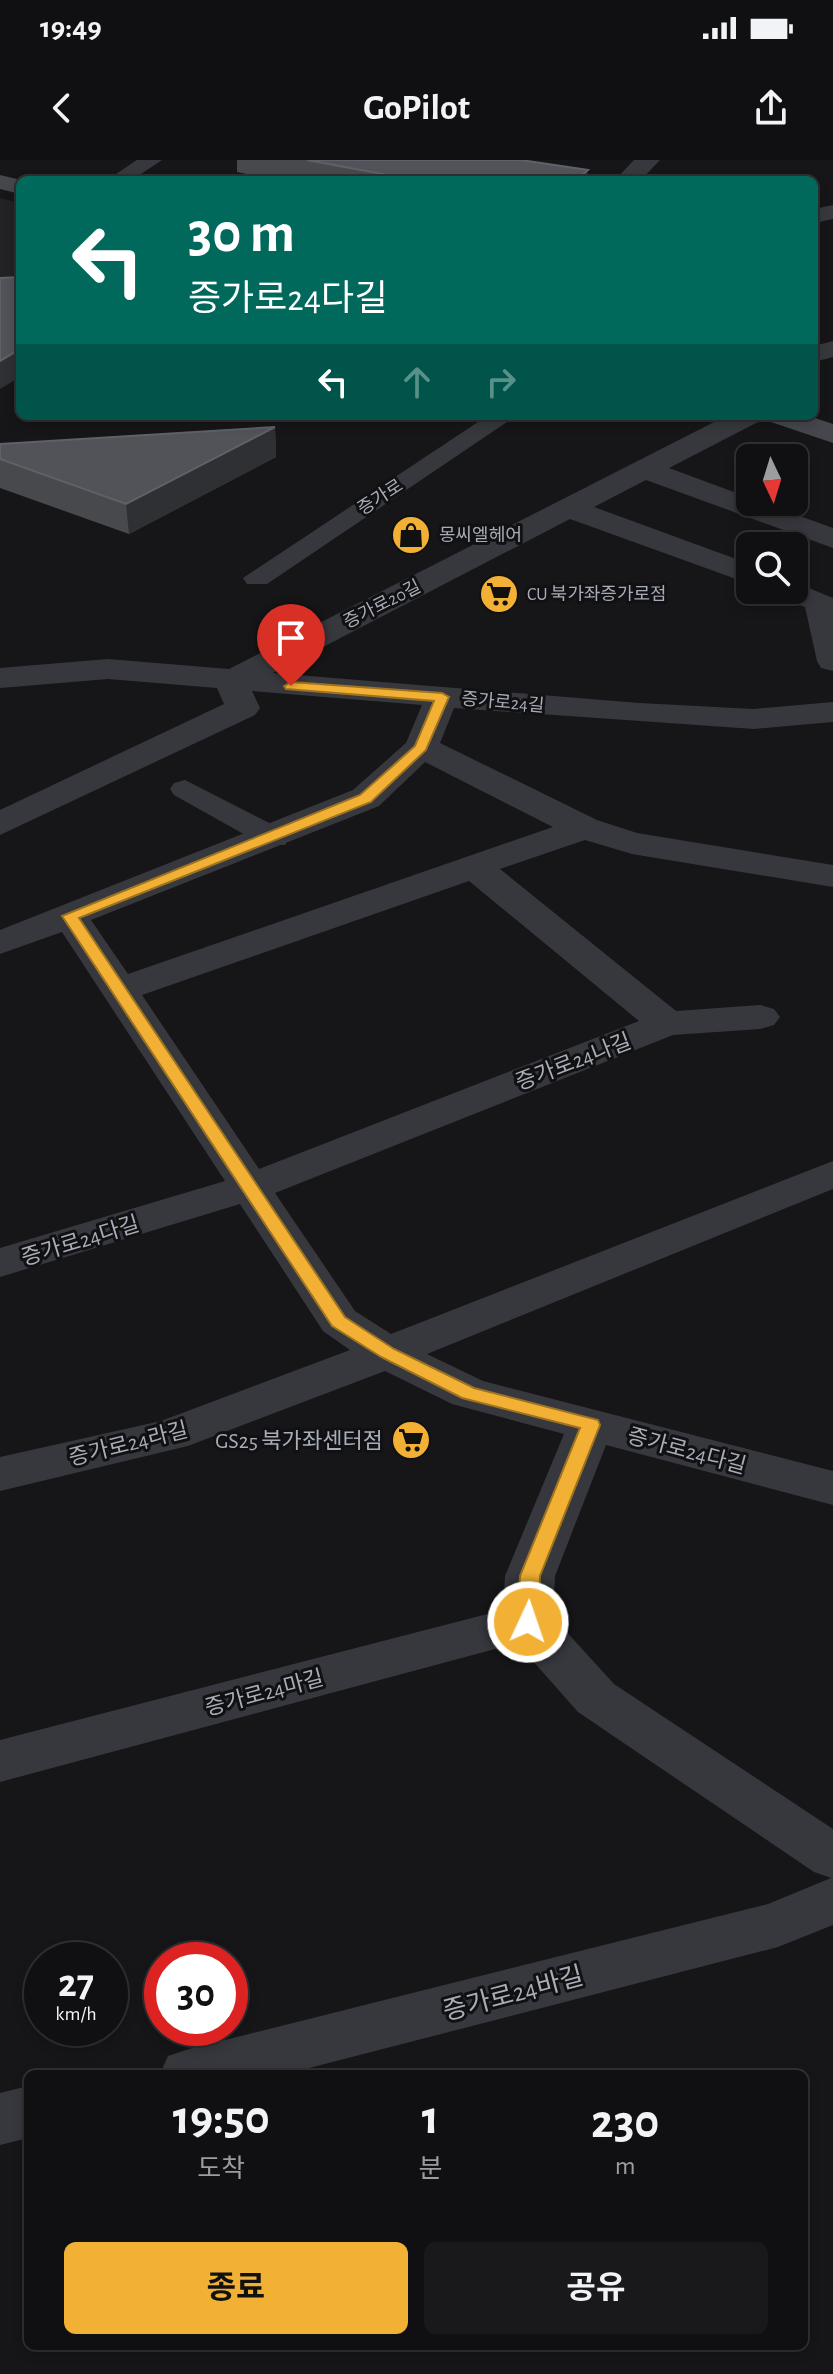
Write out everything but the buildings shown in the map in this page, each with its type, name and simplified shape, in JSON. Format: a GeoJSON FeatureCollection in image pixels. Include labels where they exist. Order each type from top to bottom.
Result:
{"type":"FeatureCollection","features":[{"type":"Feature","properties":{"kind":"main road"},"geometry":{"type":"LineString","coordinates":[[793,420],[833,434]]}},
{"type":"Feature","properties":{"kind":"street"},"geometry":{"type":"LineString","coordinates":[[631,176],[648,160]]}},
{"type":"Feature","properties":{"kind":"street","name":"증가로20길"},"geometry":{"type":"LineString","coordinates":[[231,681],[740,420]]}},
{"type":"Feature","properties":{"kind":"street"},"geometry":{"type":"LineString","coordinates":[[644,469],[833,539]]}},
{"type":"Feature","properties":{"kind":"street"},"geometry":{"type":"LineString","coordinates":[[569,508],[736,570]]}},
{"type":"Feature","properties":{"kind":"street"},"geometry":{"type":"LineString","coordinates":[[808,597],[820,602],[833,661]]}},
{"type":"Feature","properties":{"kind":"street"},"geometry":{"type":"LineString","coordinates":[[0,678],[108,669],[231,681],[243,708],[0,824]]}},
{"type":"Feature","properties":{"kind":"street","name":"증가로24길"},"geometry":{"type":"LineString","coordinates":[[231,681],[754,719],[833,712]]}},
{"type":"Feature","properties":{"kind":"street"},"geometry":{"type":"LineString","coordinates":[[0,943],[274,838],[366,798],[421,747],[442,697]]}},
{"type":"Feature","properties":{"kind":"street"},"geometry":{"type":"LineString","coordinates":[[421,747],[584,828],[632,843],[833,876]]}},
{"type":"Feature","properties":{"kind":"street"},"geometry":{"type":"LineString","coordinates":[[119,990],[584,828]]}},
{"type":"Feature","properties":{"kind":"street","name":"증가로24나길"},"geometry":{"type":"LineString","coordinates":[[251,1187],[667,1024],[476,868]]}},
{"type":"Feature","properties":{"kind":"street","name":"증가로24다길"},"geometry":{"type":"LineString","coordinates":[[70,916],[339,1321],[387,1353],[468,1393],[833,1488]]}},
{"type":"Feature","properties":{"kind":"street"},"geometry":{"type":"LineString","coordinates":[[667,1024],[760,1017]]}},
{"type":"Feature","properties":{"kind":"street"},"geometry":{"type":"LineString","coordinates":[[387,1353],[833,1174]]}},
{"type":"Feature","properties":{"kind":"street","name":"증가로24다길"},"geometry":{"type":"LineString","coordinates":[[0,1263],[251,1187]]}},
{"type":"Feature","properties":{"kind":"street","name":"증가로24라길"},"geometry":{"type":"LineString","coordinates":[[0,1474],[171,1435],[387,1353]]}},
{"type":"Feature","properties":{"kind":"street"},"geometry":{"type":"LineString","coordinates":[[591,1425],[530,1576],[528,1622],[596,1698],[833,1857]]}},
{"type":"Feature","properties":{"kind":"street","name":"증가로24마길"},"geometry":{"type":"LineString","coordinates":[[0,1761],[528,1622]]}},
{"type":"Feature","properties":{"kind":"street","name":"증가로24바길"},"geometry":{"type":"LineString","coordinates":[[205,2070],[778,1924],[833,1900]]}},
{"type":"Feature","properties":{"kind":"street"},"geometry":{"type":"LineString","coordinates":[[0,2119],[24,2113]]}},
{"type":"Feature","properties":{"kind":"lane"},"geometry":{"type":"LineString","coordinates":[[124,176],[152,160]]}},
{"type":"Feature","properties":{"kind":"lane","name":"증가로"},"geometry":{"type":"LineString","coordinates":[[257,578],[498,420]]}},
{"type":"Feature","properties":{"kind":"lane"},"geometry":{"type":"LineString","coordinates":[[185,789],[274,838]]}},
{"type":"Feature","properties":{"kind":"shaded area"},"geometry":{"type":"Polygon","coordinates":[[[0,198],[16,202],[16,288],[0,297],[0,198]]]}},
{"type":"Feature","properties":{"kind":"place","name":"몽씨엘헤어"},"geometry":{"type":"Point","coordinates":[411,535]}},
{"type":"Feature","properties":{"kind":"place","name":"CU 북가좌증가로점"},"geometry":{"type":"Point","coordinates":[499,594]}},
{"type":"Feature","properties":{"kind":"place","name":"GS25 북가좌센터점"},"geometry":{"type":"Point","coordinates":[411,1440]}},
{"type":"Feature","properties":{"kind":"route"},"geometry":{"type":"LineString","coordinates":[[291,686],[442,697],[421,747],[366,798],[274,838],[70,916],[339,1321],[387,1353],[468,1393],[591,1425],[530,1576],[528,1622]]}}]}
